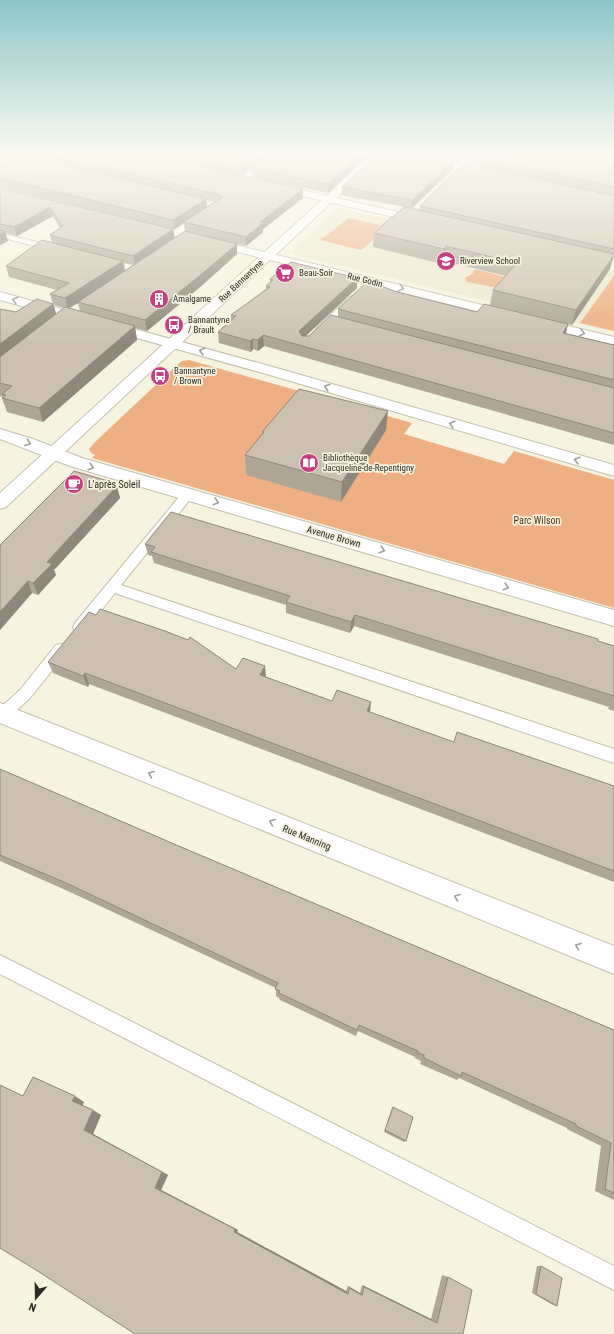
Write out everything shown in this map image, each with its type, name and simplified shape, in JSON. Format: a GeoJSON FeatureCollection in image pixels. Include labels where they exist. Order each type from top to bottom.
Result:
{"type":"FeatureCollection","features":[{"type":"Feature","properties":{"kind":"street","name":"Rue Bannantyne"},"geometry":{"type":"LineString","coordinates":[[0,503],[309,218]]}},
{"type":"Feature","properties":{"kind":"street"},"geometry":{"type":"LineString","coordinates":[[425,218],[438,224]]}},
{"type":"Feature","properties":{"kind":"street","name":"Rue Godin"},"geometry":{"type":"LineString","coordinates":[[138,224],[181,237],[268,256],[614,341]]}},
{"type":"Feature","properties":{"kind":"street"},"geometry":{"type":"LineString","coordinates":[[0,296],[261,368],[614,471]]}},
{"type":"Feature","properties":{"kind":"street","name":"Avenue Brown"},"geometry":{"type":"LineString","coordinates":[[0,434],[76,462],[614,618]]}},
{"type":"Feature","properties":{"kind":"street","name":"Rue Manning"},"geometry":{"type":"LineString","coordinates":[[1,715],[614,960]]}},
{"type":"Feature","properties":{"kind":"lane"},"geometry":{"type":"LineString","coordinates":[[181,237],[201,218]]}},
{"type":"Feature","properties":{"kind":"lane"},"geometry":{"type":"LineString","coordinates":[[0,235],[60,251]]}},
{"type":"Feature","properties":{"kind":"lane"},"geometry":{"type":"LineString","coordinates":[[315,334],[372,281]]}},
{"type":"Feature","properties":{"kind":"lane"},"geometry":{"type":"LineString","coordinates":[[328,321],[343,325]]}},
{"type":"Feature","properties":{"kind":"lane"},"geometry":{"type":"LineString","coordinates":[[1,715],[25,694],[188,494]]}},
{"type":"Feature","properties":{"kind":"lane"},"geometry":{"type":"LineString","coordinates":[[112,587],[614,756]]}},
{"type":"Feature","properties":{"kind":"lane"},"geometry":{"type":"LineString","coordinates":[[0,964],[614,1278]]}},
{"type":"Feature","properties":{"kind":"shaded area","name":"Riverview School"},"geometry":{"type":"Polygon","coordinates":[[[326,218],[385,218],[614,271],[614,332],[293,254],[292,251],[326,218]]]}},
{"type":"Feature","properties":{"kind":"green space"},"geometry":{"type":"Polygon","coordinates":[[[349,218],[389,227],[361,250],[320,240],[349,218]]]}},
{"type":"Feature","properties":{"kind":"green space"},"geometry":{"type":"Polygon","coordinates":[[[475,269],[513,279],[499,288],[467,282],[465,278],[472,274],[475,269]]]}},
{"type":"Feature","properties":{"kind":"green space"},"geometry":{"type":"Polygon","coordinates":[[[614,276],[614,331],[580,323],[614,276]]]}},
{"type":"Feature","properties":{"kind":"green space","name":"Parc Wilson"},"geometry":{"type":"Polygon","coordinates":[[[189,360],[412,423],[404,434],[504,464],[514,451],[614,480],[614,608],[92,458],[95,455],[91,453],[89,449],[94,443],[177,365],[182,361],[189,360]]]}},
{"type":"Feature","properties":{"kind":"building"},"geometry":{"type":"Polygon","coordinates":[[[0,218],[30,218],[14,227],[0,224],[0,218]]]}},
{"type":"Feature","properties":{"kind":"building"},"geometry":{"type":"Polygon","coordinates":[[[58,218],[128,218],[173,229],[133,256],[50,235],[63,226],[58,218]]]}},
{"type":"Feature","properties":{"kind":"building"},"geometry":{"type":"Polygon","coordinates":[[[190,218],[265,218],[260,222],[263,223],[246,237],[184,222],[190,218]]]}},
{"type":"Feature","properties":{"kind":"building"},"geometry":{"type":"Polygon","coordinates":[[[391,218],[455,218],[614,255],[576,310],[493,290],[517,263],[446,246],[444,249],[374,233],[383,226],[382,225],[391,218]]]}},
{"type":"Feature","properties":{"kind":"building"},"geometry":{"type":"Polygon","coordinates":[[[475,218],[614,218],[614,249],[475,218]]]}},
{"type":"Feature","properties":{"kind":"building"},"geometry":{"type":"Polygon","coordinates":[[[185,231],[237,244],[145,320],[78,302],[185,231]]]}},
{"type":"Feature","properties":{"kind":"building"},"geometry":{"type":"Polygon","coordinates":[[[42,240],[123,261],[65,298],[50,294],[69,283],[6,266],[42,240]]]}},
{"type":"Feature","properties":{"kind":"building"},"geometry":{"type":"Polygon","coordinates":[[[291,262],[357,278],[299,331],[302,336],[309,336],[331,315],[614,388],[614,433],[263,335],[258,340],[253,339],[250,341],[218,332],[236,316],[231,315],[270,287],[266,286],[273,280],[270,279],[291,262]]]}},
{"type":"Feature","properties":{"kind":"building"},"geometry":{"type":"Polygon","coordinates":[[[368,281],[397,292],[477,312],[484,304],[568,324],[563,333],[614,345],[614,380],[338,309],[368,281]]]}},
{"type":"Feature","properties":{"kind":"building"},"geometry":{"type":"Polygon","coordinates":[[[37,299],[53,304],[0,344],[0,309],[16,312],[37,299]]]}},
{"type":"Feature","properties":{"kind":"building"},"geometry":{"type":"Polygon","coordinates":[[[65,307],[135,326],[39,408],[2,398],[6,395],[2,394],[12,386],[0,383],[0,357],[65,307]]]}},
{"type":"Feature","properties":{"kind":"building","name":"Bibliothèque Jacqueline-de-Repentigny"},"geometry":{"type":"Polygon","coordinates":[[[299,389],[388,411],[342,482],[245,455],[264,432],[262,432],[299,389]]]}},
{"type":"Feature","properties":{"kind":"building"},"geometry":{"type":"Polygon","coordinates":[[[74,471],[115,483],[113,485],[117,486],[47,562],[52,564],[33,583],[28,581],[0,612],[0,545],[74,471]]]}},
{"type":"Feature","properties":{"kind":"building"},"geometry":{"type":"Polygon","coordinates":[[[171,512],[598,639],[598,641],[614,646],[614,696],[355,615],[351,622],[286,602],[290,596],[151,552],[155,547],[145,544],[171,512]]]}},
{"type":"Feature","properties":{"kind":"building"},"geometry":{"type":"Polygon","coordinates":[[[100,609],[188,640],[190,637],[236,669],[243,658],[265,666],[260,675],[332,701],[337,690],[371,702],[367,711],[454,742],[457,732],[614,786],[614,871],[85,673],[83,676],[48,662],[89,612],[96,615],[100,609]]]}},
{"type":"Feature","properties":{"kind":"building"},"geometry":{"type":"Polygon","coordinates":[[[0,769],[614,1030],[614,1193],[605,1189],[611,1143],[576,1126],[576,1124],[462,1072],[461,1076],[424,1058],[424,1055],[418,1053],[418,1051],[359,1025],[357,1030],[279,993],[280,991],[275,989],[278,983],[64,882],[0,855],[0,769]]]}},
{"type":"Feature","properties":{"kind":"building"},"geometry":{"type":"Polygon","coordinates":[[[33,1077],[75,1096],[72,1101],[93,1110],[84,1130],[162,1172],[155,1188],[235,1229],[234,1232],[348,1294],[349,1288],[362,1295],[364,1287],[437,1323],[448,1277],[472,1290],[463,1334],[135,1334],[0,1248],[0,1085],[23,1096],[33,1077]]]}},
{"type":"Feature","properties":{"kind":"building"},"geometry":{"type":"Polygon","coordinates":[[[393,1107],[413,1117],[406,1141],[385,1130],[393,1107]]]}},
{"type":"Feature","properties":{"kind":"building"},"geometry":{"type":"Polygon","coordinates":[[[541,1266],[562,1278],[557,1306],[536,1294],[541,1266]]]}},
{"type":"Feature","properties":{"kind":"place","name":"Riverview School"},"geometry":{"type":"Point","coordinates":[446,261]}},
{"type":"Feature","properties":{"kind":"place","name":"Beau-Soir"},"geometry":{"type":"Point","coordinates":[285,273]}},
{"type":"Feature","properties":{"kind":"place","name":"Amalgame"},"geometry":{"type":"Point","coordinates":[159,299]}},
{"type":"Feature","properties":{"kind":"place","name":"Bannantyne / Brault"},"geometry":{"type":"Point","coordinates":[174,325]}},
{"type":"Feature","properties":{"kind":"place","name":"Bannantyne / Brown"},"geometry":{"type":"Point","coordinates":[160,376]}},
{"type":"Feature","properties":{"kind":"place","name":"Bibliothèque Jacqueline-de-Repentigny"},"geometry":{"type":"Point","coordinates":[309,463]}},
{"type":"Feature","properties":{"kind":"place","name":"L'après Soleil"},"geometry":{"type":"Point","coordinates":[74,484]}}]}
